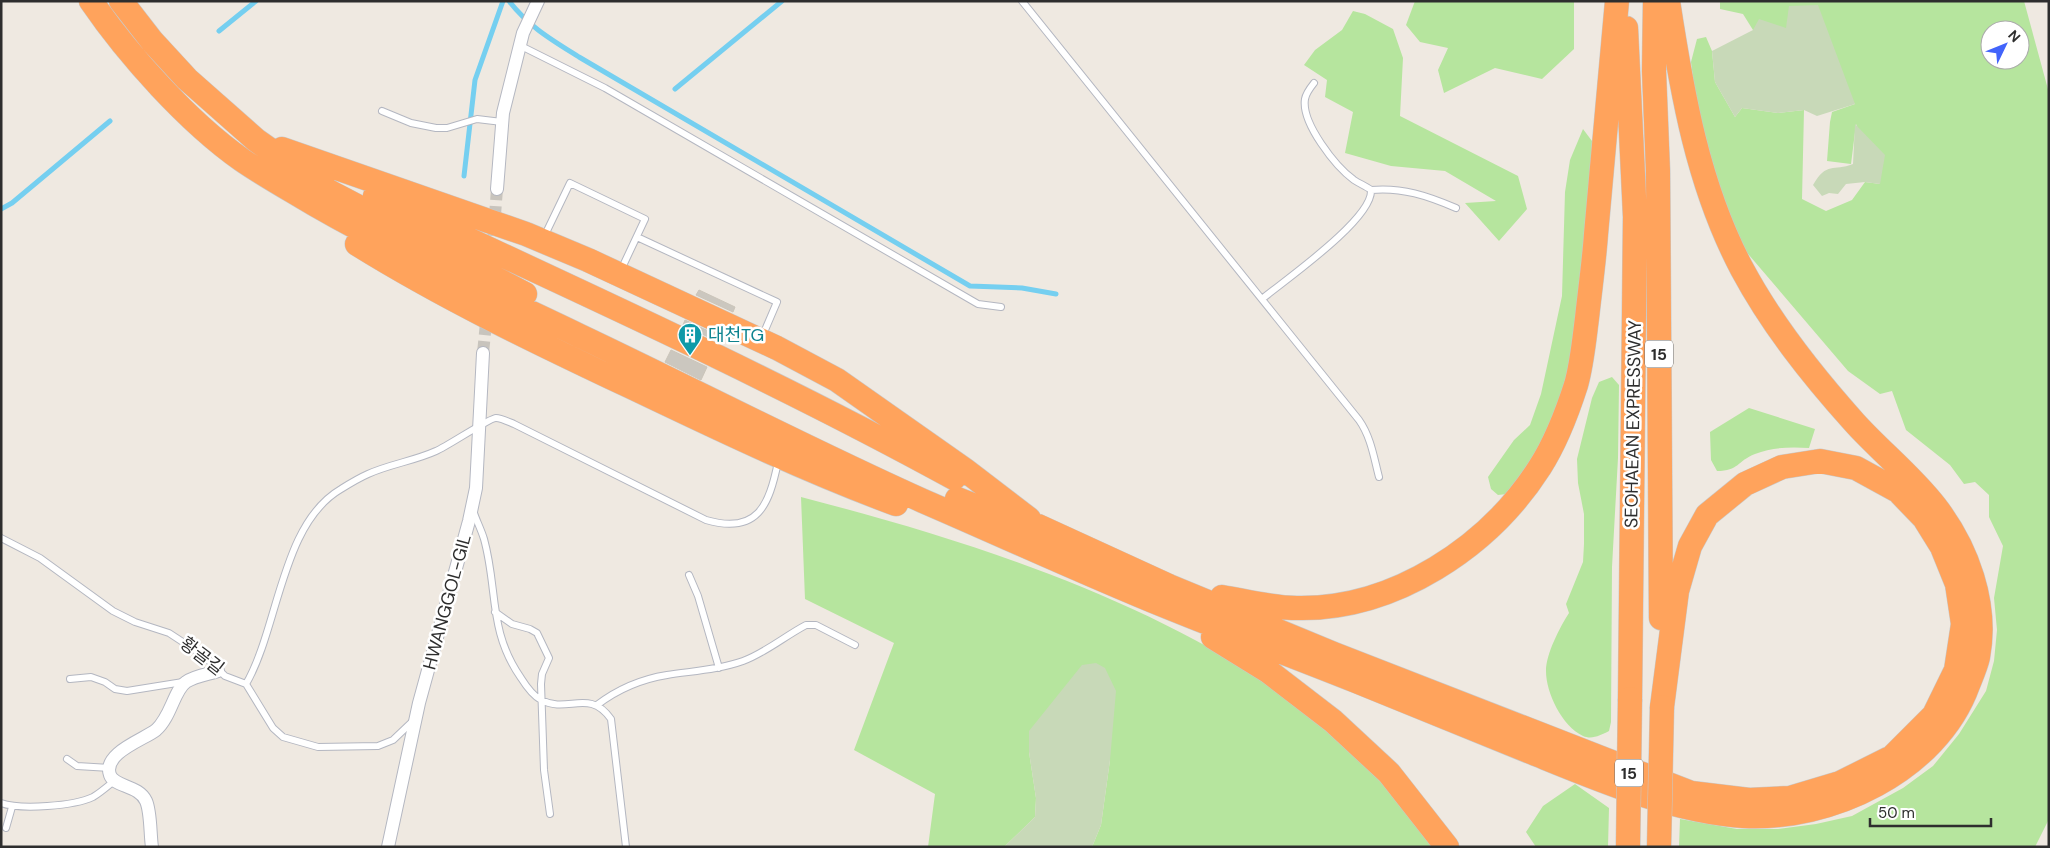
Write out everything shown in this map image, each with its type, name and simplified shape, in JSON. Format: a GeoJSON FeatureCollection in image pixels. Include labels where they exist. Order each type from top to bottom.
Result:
{"type":"FeatureCollection","features":[{"type":"Feature","properties":{"kind":"highway"},"geometry":{"type":"LineString","coordinates":[[91,1],[103,19],[159,84],[207,132],[294,204],[402,272],[503,326],[812,472],[941,521],[999,534]]}},
{"type":"Feature","properties":{"kind":"highway"},"geometry":{"type":"LineString","coordinates":[[121,1],[152,40],[188,79],[256,140],[330,192],[529,296],[940,492],[996,514],[1038,526]]}},
{"type":"Feature","properties":{"kind":"highway"},"geometry":{"type":"LineString","coordinates":[[1163,595],[1298,608],[1338,604],[1378,596],[1447,563],[1476,539],[1512,504],[1540,467],[1563,424],[1584,347],[1594,257],[1616,1]]}},
{"type":"Feature","properties":{"kind":"highway","name":"SEOHAEAN EXPRESSWAY"},"geometry":{"type":"LineString","coordinates":[[1625,1],[1635,217],[1628,847]]}},
{"type":"Feature","properties":{"kind":"highway","name":"SEOHAEAN EXPRESSWAY"},"geometry":{"type":"LineString","coordinates":[[1655,1],[1654,71],[1658,171],[1662,707],[1659,847]]}},
{"type":"Feature","properties":{"kind":"highway"},"geometry":{"type":"LineString","coordinates":[[256,140],[404,192],[474,214],[619,274],[760,340],[837,380],[965,470],[1038,526],[1163,595],[1584,774],[1693,810],[1747,816],[1781,815],[1833,805],[1873,787],[1913,760],[1946,728],[1965,696],[1978,657],[1981,622],[1972,575],[1956,536],[1933,503],[1894,461],[1862,431],[1815,379],[1771,321],[1738,262],[1718,213],[1693,139],[1677,60],[1668,1]]}},
{"type":"Feature","properties":{"kind":"highway"},"geometry":{"type":"LineString","coordinates":[[242,161],[333,216],[454,278],[581,336],[792,440],[999,534],[1163,595],[1343,657],[1692,793],[1749,800],[1790,798],[1840,784],[1892,757],[1934,715],[1956,670],[1963,624],[1957,584],[1942,547],[1924,518],[1898,491],[1856,468],[1820,461],[1782,467],[1745,484],[1707,515],[1690,546],[1677,591],[1662,707]]}},
{"type":"Feature","properties":{"kind":"highway"},"geometry":{"type":"LineString","coordinates":[[1163,595],[1333,721],[1389,774],[1447,847]]}},
{"type":"Feature","properties":{"kind":"street"},"geometry":{"type":"LineString","coordinates":[[497,189],[502,113],[521,39],[538,1]]}},
{"type":"Feature","properties":{"kind":"street","name":"HWANGGOL-GIL"},"geometry":{"type":"LineString","coordinates":[[388,847],[417,716],[476,488],[483,353]]}},
{"type":"Feature","properties":{"kind":"street"},"geometry":{"type":"LineString","coordinates":[[152,847],[146,802],[136,790],[114,781],[110,775],[113,760],[120,751],[149,735],[165,720],[179,689],[186,682],[218,671]]}},
{"type":"Feature","properties":{"kind":"lane"},"geometry":{"type":"LineString","coordinates":[[1022,1],[1365,428],[1379,477]]}},
{"type":"Feature","properties":{"kind":"lane"},"geometry":{"type":"LineString","coordinates":[[521,39],[978,304],[1002,307]]}},
{"type":"Feature","properties":{"kind":"lane"},"geometry":{"type":"LineString","coordinates":[[1314,82],[1308,90],[1305,99],[1305,113],[1316,134],[1336,162],[1354,180],[1371,190],[1387,188],[1408,191],[1431,197],[1456,208]]}},
{"type":"Feature","properties":{"kind":"lane"},"geometry":{"type":"LineString","coordinates":[[382,111],[411,123],[436,128],[447,128],[471,120],[488,119],[502,122]]}},
{"type":"Feature","properties":{"kind":"lane"},"geometry":{"type":"LineString","coordinates":[[542,241],[570,183],[645,219],[619,274]]}},
{"type":"Feature","properties":{"kind":"lane"},"geometry":{"type":"LineString","coordinates":[[1262,299],[1333,243],[1357,220],[1368,204],[1371,190]]}},
{"type":"Feature","properties":{"kind":"lane"},"geometry":{"type":"LineString","coordinates":[[637,237],[776,302],[760,340]]}},
{"type":"Feature","properties":{"kind":"lane"},"geometry":{"type":"LineString","coordinates":[[417,716],[393,740],[378,746],[318,747],[283,737],[273,728],[246,684],[264,646],[292,555],[320,504],[339,490],[368,474],[436,451],[455,442],[480,425],[497,418],[514,424],[706,520],[717,523],[735,523],[746,521],[758,514],[766,505],[780,457]]}},
{"type":"Feature","properties":{"kind":"lane"},"geometry":{"type":"LineString","coordinates":[[472,507],[484,538],[495,612],[503,645],[514,669],[528,689],[542,700],[554,703],[588,703],[597,705],[611,719],[626,847]]}},
{"type":"Feature","properties":{"kind":"lane","name":"황골길"},"geometry":{"type":"LineString","coordinates":[[1,538],[40,558],[113,610],[135,622],[169,633],[186,642],[225,676],[246,684]]}},
{"type":"Feature","properties":{"kind":"lane"},"geometry":{"type":"LineString","coordinates":[[689,575],[698,596],[719,668]]}},
{"type":"Feature","properties":{"kind":"lane"},"geometry":{"type":"LineString","coordinates":[[495,612],[512,624],[537,633],[549,658],[542,674],[542,700],[544,770],[550,814]]}},
{"type":"Feature","properties":{"kind":"lane"},"geometry":{"type":"LineString","coordinates":[[597,705],[611,694],[634,683],[666,675],[719,668],[744,661],[806,625],[816,626],[855,645]]}},
{"type":"Feature","properties":{"kind":"lane"},"geometry":{"type":"LineString","coordinates":[[70,679],[91,678],[104,682],[116,689],[127,691],[186,682]]}},
{"type":"Feature","properties":{"kind":"lane"},"geometry":{"type":"LineString","coordinates":[[67,759],[77,766],[110,768]]}},
{"type":"Feature","properties":{"kind":"lane"},"geometry":{"type":"LineString","coordinates":[[1,803],[12,807],[46,806],[92,797],[114,781]]}},
{"type":"Feature","properties":{"kind":"lane"},"geometry":{"type":"LineString","coordinates":[[6,828],[12,807]]}},
{"type":"Feature","properties":{"kind":"green space"},"geometry":{"type":"Polygon","coordinates":[[[1415,1],[1574,1],[1574,49],[1542,79],[1495,68],[1444,93],[1438,70],[1448,48],[1420,42],[1406,25],[1415,1]]]}},
{"type":"Feature","properties":{"kind":"green space"},"geometry":{"type":"Polygon","coordinates":[[[1720,1],[2024,1],[2029,20],[1980,20],[1980,70],[2030,70],[2030,23],[2049,93],[2049,819],[2035,847],[1679,847],[1680,819],[1737,829],[1778,829],[1816,824],[1852,816],[1903,788],[1933,766],[1959,734],[1986,691],[1994,661],[1997,630],[1994,598],[2003,546],[1989,517],[1989,495],[1975,482],[1964,484],[1950,465],[1906,430],[1892,391],[1880,394],[1848,371],[1743,248],[1723,202],[1698,118],[1691,62],[1697,39],[1706,37],[1712,51],[1715,82],[1735,117],[1742,108],[1778,113],[1804,110],[1802,199],[1826,211],[1852,200],[1865,182],[1880,184],[1856,124],[1851,164],[1827,161],[1832,112],[1855,104],[1786,28],[1753,30],[1743,14],[1720,9],[1720,1]]]}},
{"type":"Feature","properties":{"kind":"green space"},"geometry":{"type":"Polygon","coordinates":[[[1818,5],[1855,104],[1817,116],[1804,110],[1778,113],[1742,108],[1735,117],[1715,82],[1712,51],[1753,30],[1759,19],[1786,28],[1789,6],[1818,5]]]}},
{"type":"Feature","properties":{"kind":"green space"},"geometry":{"type":"Polygon","coordinates":[[[1353,11],[1365,14],[1393,29],[1403,58],[1400,116],[1518,176],[1527,209],[1499,241],[1465,203],[1496,201],[1445,171],[1391,166],[1345,153],[1353,112],[1325,97],[1327,80],[1304,65],[1315,50],[1342,30],[1353,11]]]}},
{"type":"Feature","properties":{"kind":"green space"},"geometry":{"type":"Polygon","coordinates":[[[1855,124],[1885,155],[1880,184],[1865,182],[1846,184],[1838,194],[1829,193],[1822,196],[1813,185],[1822,173],[1831,168],[1853,164],[1855,124]]]}},
{"type":"Feature","properties":{"kind":"green space"},"geometry":{"type":"Polygon","coordinates":[[[1583,129],[1592,141],[1590,214],[1582,287],[1563,397],[1536,454],[1507,494],[1498,495],[1491,489],[1488,477],[1514,440],[1530,425],[1541,394],[1562,296],[1565,192],[1570,160],[1583,129]]]}},
{"type":"Feature","properties":{"kind":"green space"},"geometry":{"type":"Polygon","coordinates":[[[1612,377],[1619,385],[1618,458],[1612,567],[1611,722],[1609,731],[1590,737],[1583,736],[1575,731],[1562,717],[1552,699],[1546,671],[1551,649],[1569,613],[1566,604],[1583,562],[1584,514],[1578,483],[1577,459],[1592,398],[1599,382],[1612,377]]]}},
{"type":"Feature","properties":{"kind":"green space"},"geometry":{"type":"Polygon","coordinates":[[[1749,408],[1815,429],[1809,448],[1768,450],[1749,457],[1730,469],[1717,471],[1711,460],[1710,432],[1749,408]]]}},
{"type":"Feature","properties":{"kind":"green space"},"geometry":{"type":"Polygon","coordinates":[[[801,497],[936,535],[1005,558],[1072,583],[1138,611],[1202,644],[1262,680],[1319,720],[1387,784],[1438,847],[1092,847],[1101,825],[1110,760],[1029,752],[1036,798],[1035,817],[1004,847],[928,847],[935,794],[854,750],[894,643],[805,599],[801,497]]]}},
{"type":"Feature","properties":{"kind":"green space"},"geometry":{"type":"Polygon","coordinates":[[[1096,663],[1105,668],[1116,691],[1110,760],[1101,825],[1092,847],[1004,847],[1035,817],[1036,798],[1029,752],[1029,731],[1082,665],[1096,663]]]}},
{"type":"Feature","properties":{"kind":"green space"},"geometry":{"type":"Polygon","coordinates":[[[1575,784],[1609,808],[1608,847],[1536,847],[1526,832],[1543,806],[1575,784]]]}},
{"type":"Feature","properties":{"kind":"building"},"geometry":{"type":"Polygon","coordinates":[[[699,290],[735,307],[733,312],[696,295],[699,290]]]}},
{"type":"Feature","properties":{"kind":"building"},"geometry":{"type":"Polygon","coordinates":[[[685,320],[721,337],[719,342],[683,325],[685,320]]]}},
{"type":"Feature","properties":{"kind":"building"},"geometry":{"type":"Polygon","coordinates":[[[671,350],[707,367],[701,380],[665,362],[671,350]]]}},
{"type":"Feature","properties":{"kind":"waterway"},"geometry":{"type":"LineString","coordinates":[[219,31],[256,1]]}},
{"type":"Feature","properties":{"kind":"waterway"},"geometry":{"type":"LineString","coordinates":[[464,176],[475,80],[503,1]]}},
{"type":"Feature","properties":{"kind":"waterway"},"geometry":{"type":"LineString","coordinates":[[509,1],[533,26],[579,57],[970,286],[1022,288],[1056,294]]}},
{"type":"Feature","properties":{"kind":"waterway"},"geometry":{"type":"LineString","coordinates":[[675,89],[782,1]]}},
{"type":"Feature","properties":{"kind":"waterway"},"geometry":{"type":"LineString","coordinates":[[1,209],[12,203],[110,121]]}},
{"type":"Feature","properties":{"kind":"tunnel"},"geometry":{"type":"LineString","coordinates":[[492,254],[497,189]]}},
{"type":"Feature","properties":{"kind":"tunnel"},"geometry":{"type":"LineString","coordinates":[[483,353],[487,313]]}},
{"type":"Feature","properties":{"kind":"place","name":"대천TG"},"geometry":{"type":"Point","coordinates":[690,356]}}]}
